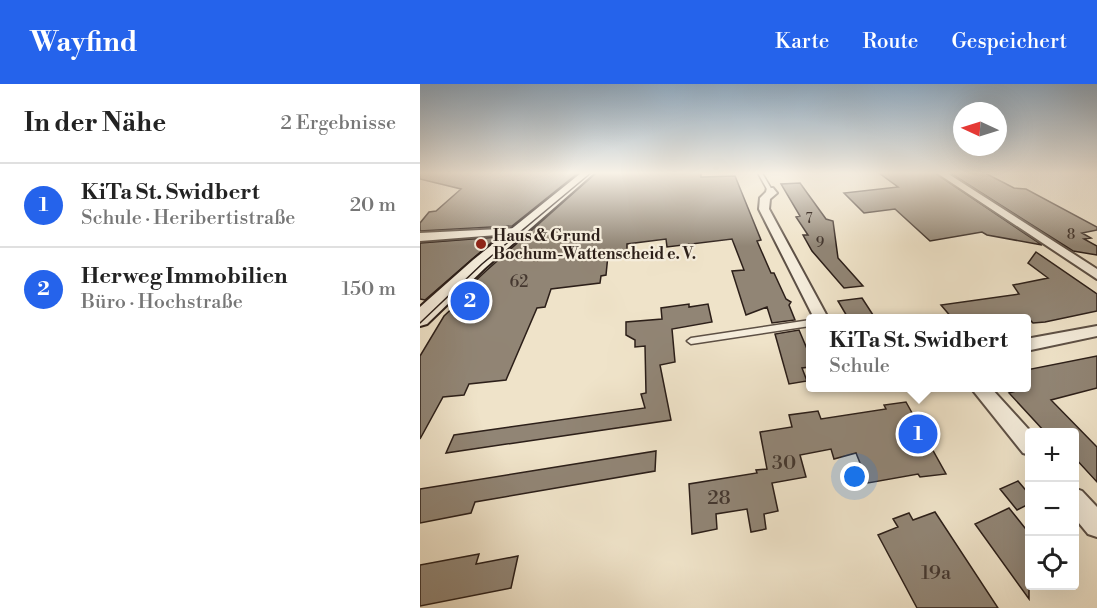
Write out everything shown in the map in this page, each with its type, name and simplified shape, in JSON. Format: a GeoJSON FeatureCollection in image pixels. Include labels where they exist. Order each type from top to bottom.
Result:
{"type":"FeatureCollection","features":[{"type":"Feature","properties":{"kind":"street"},"geometry":{"type":"LineString","coordinates":[[420,319],[558,197]]}},
{"type":"Feature","properties":{"kind":"street"},"geometry":{"type":"LineString","coordinates":[[766,197],[764,209],[818,314]]}},
{"type":"Feature","properties":{"kind":"street"},"geometry":{"type":"LineString","coordinates":[[980,197],[1097,274]]}},
{"type":"Feature","properties":{"kind":"street"},"geometry":{"type":"LineString","coordinates":[[420,237],[518,231]]}},
{"type":"Feature","properties":{"kind":"street"},"geometry":{"type":"LineString","coordinates":[[1031,344],[1097,331]]}},
{"type":"Feature","properties":{"kind":"street"},"geometry":{"type":"LineString","coordinates":[[984,392],[1025,441]]}},
{"type":"Feature","properties":{"kind":"street"},"geometry":{"type":"LineString","coordinates":[[1079,505],[1097,525]]}},
{"type":"Feature","properties":{"kind":"lane"},"geometry":{"type":"LineString","coordinates":[[691,340],[806,324]]}},
{"type":"Feature","properties":{"kind":"building"},"geometry":{"type":"Polygon","coordinates":[[[451,197],[548,197],[512,226],[420,231],[420,223],[429,212],[436,211],[451,197]]]}},
{"type":"Feature","properties":{"kind":"building"},"geometry":{"type":"Polygon","coordinates":[[[569,197],[744,197],[761,240],[757,241],[771,273],[774,273],[786,299],[791,302],[789,305],[795,320],[772,323],[767,307],[746,315],[732,271],[744,270],[732,239],[667,247],[666,239],[627,244],[627,253],[608,255],[606,275],[601,276],[600,283],[551,289],[545,307],[537,308],[506,380],[469,384],[464,395],[443,397],[420,439],[420,356],[444,316],[460,301],[455,300],[569,197]]]}},
{"type":"Feature","properties":{"kind":"building"},"geometry":{"type":"Polygon","coordinates":[[[789,197],[810,197],[826,219],[833,221],[838,258],[863,286],[844,288],[812,251],[803,235],[808,235],[796,217],[800,216],[789,197]]]}},
{"type":"Feature","properties":{"kind":"building"},"geometry":{"type":"Polygon","coordinates":[[[848,197],[971,197],[1042,245],[987,235],[982,232],[930,241],[895,209],[864,213],[848,197]]]}},
{"type":"Feature","properties":{"kind":"building"},"geometry":{"type":"Polygon","coordinates":[[[989,197],[1042,197],[1097,227],[1097,230],[1082,233],[1091,238],[1084,239],[1097,246],[1097,255],[1073,251],[989,197]]]}},
{"type":"Feature","properties":{"kind":"building"},"geometry":{"type":"Polygon","coordinates":[[[498,237],[425,300],[420,299],[420,243],[498,237]]]}},
{"type":"Feature","properties":{"kind":"building"},"geometry":{"type":"Polygon","coordinates":[[[1036,252],[1097,294],[1097,311],[1033,323],[1031,314],[949,314],[941,305],[1019,294],[1013,285],[1048,278],[1028,263],[1036,252]]]}},
{"type":"Feature","properties":{"kind":"building"},"geometry":{"type":"Polygon","coordinates":[[[862,298],[872,314],[846,314],[838,301],[862,298]]]}},
{"type":"Feature","properties":{"kind":"building"},"geometry":{"type":"Polygon","coordinates":[[[689,304],[689,307],[708,304],[712,322],[672,329],[675,362],[660,365],[671,420],[446,453],[454,435],[645,408],[641,394],[646,393],[645,346],[635,347],[635,340],[626,335],[626,322],[662,319],[661,308],[689,304]]]}},
{"type":"Feature","properties":{"kind":"building"},"geometry":{"type":"Polygon","coordinates":[[[799,330],[806,347],[806,368],[802,368],[806,381],[789,384],[775,334],[799,330]]]}},
{"type":"Feature","properties":{"kind":"building"},"geometry":{"type":"Polygon","coordinates":[[[1097,356],[1097,388],[1051,400],[1078,428],[1041,428],[1009,393],[1031,392],[1031,369],[1097,356]]]}},
{"type":"Feature","properties":{"kind":"building"},"geometry":{"type":"Polygon","coordinates":[[[906,402],[946,474],[920,477],[918,474],[868,483],[856,453],[834,459],[831,449],[800,455],[806,477],[772,483],[778,511],[764,514],[766,529],[751,532],[747,509],[716,514],[717,529],[692,534],[689,484],[757,473],[756,470],[767,469],[760,432],[792,427],[789,415],[818,411],[821,419],[886,409],[884,405],[906,402]]]}},
{"type":"Feature","properties":{"kind":"building"},"geometry":{"type":"Polygon","coordinates":[[[1079,429],[1097,447],[1097,482],[1079,462],[1079,429]]]}},
{"type":"Feature","properties":{"kind":"building"},"geometry":{"type":"Polygon","coordinates":[[[656,451],[655,471],[475,502],[471,513],[420,523],[420,489],[656,451]]]}},
{"type":"Feature","properties":{"kind":"building"},"geometry":{"type":"Polygon","coordinates":[[[1018,481],[1025,489],[1025,506],[1017,510],[1000,489],[1018,481]]]}},
{"type":"Feature","properties":{"kind":"building"},"geometry":{"type":"Polygon","coordinates":[[[1009,508],[1025,528],[1025,590],[1029,590],[1029,599],[975,524],[1009,508]]]}},
{"type":"Feature","properties":{"kind":"building"},"geometry":{"type":"Polygon","coordinates":[[[935,512],[998,608],[917,608],[878,535],[898,527],[893,519],[909,513],[913,520],[935,512]]]}},
{"type":"Feature","properties":{"kind":"building"},"geometry":{"type":"Polygon","coordinates":[[[479,554],[476,564],[518,556],[511,588],[420,606],[420,565],[479,554]]]}},
{"type":"Feature","properties":{"kind":"tram line"},"geometry":{"type":"LineString","coordinates":[[420,323],[482,264],[562,197]]}},
{"type":"Feature","properties":{"kind":"place","name":"Haus & Grund Bochum-Wattenscheid e. V."},"geometry":{"type":"Point","coordinates":[481,244]}},
{"type":"Feature","properties":{"kind":"place","name":"Herweg Immobilien"},"geometry":{"type":"Point","coordinates":[470,301]}},
{"type":"Feature","properties":{"kind":"place","name":"KiTa St. Swidbert"},"geometry":{"type":"Point","coordinates":[918,434]}}]}
